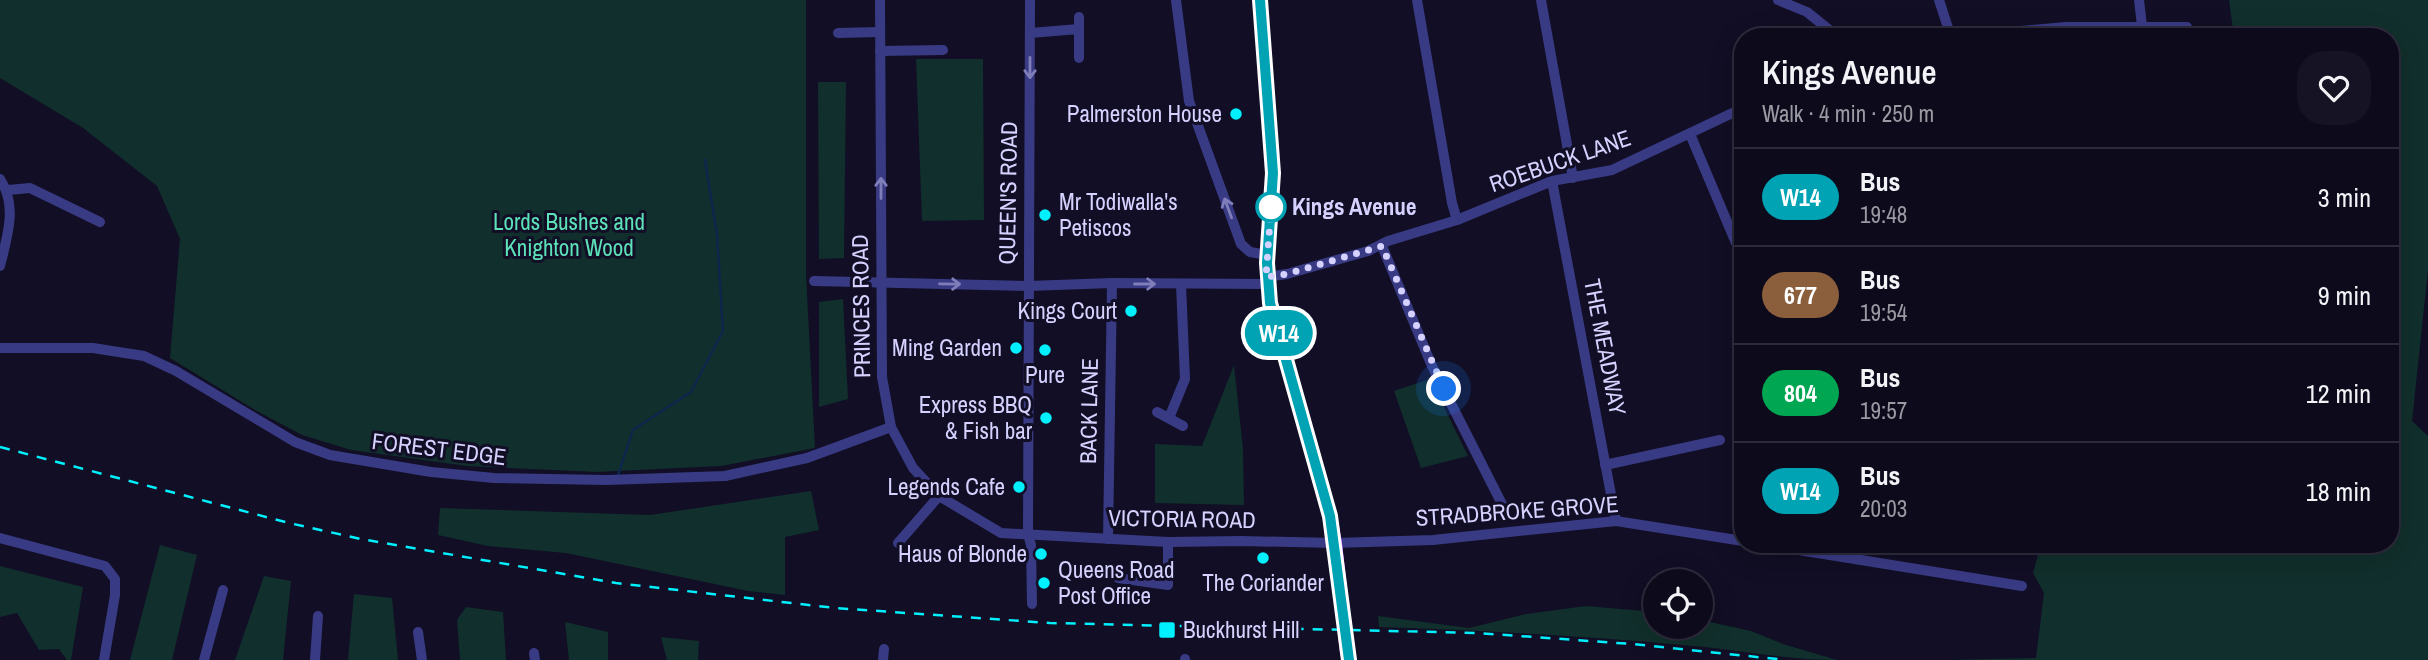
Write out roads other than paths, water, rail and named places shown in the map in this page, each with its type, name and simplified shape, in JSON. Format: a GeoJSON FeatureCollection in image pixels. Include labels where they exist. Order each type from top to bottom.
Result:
{"type":"FeatureCollection","features":[{"type":"Feature","properties":{"kind":"main road"},"geometry":{"type":"LineString","coordinates":[[1260,0],[1273,173],[1267,255],[1270,303],[1323,489],[1335,543],[1348,656]]}},
{"type":"Feature","properties":{"kind":"street","name":"PRINCES ROAD"},"geometry":{"type":"LineString","coordinates":[[880,0],[882,377],[891,427],[913,468],[939,496],[1001,533],[1028,534]]}},
{"type":"Feature","properties":{"kind":"street","name":"QUEEN'S ROAD"},"geometry":{"type":"LineString","coordinates":[[1030,0],[1028,534],[1031,545],[1031,600]]}},
{"type":"Feature","properties":{"kind":"street"},"geometry":{"type":"LineString","coordinates":[[1177,0],[1189,101],[1197,127],[1241,244],[1250,252],[1267,255]]}},
{"type":"Feature","properties":{"kind":"street"},"geometry":{"type":"LineString","coordinates":[[1417,0],[1457,220]]}},
{"type":"Feature","properties":{"kind":"street"},"geometry":{"type":"LineString","coordinates":[[1541,0],[1573,178]]}},
{"type":"Feature","properties":{"kind":"street"},"geometry":{"type":"LineString","coordinates":[[1778,0],[1807,12],[1827,28]]}},
{"type":"Feature","properties":{"kind":"street"},"geometry":{"type":"LineString","coordinates":[[1939,0],[1948,28]]}},
{"type":"Feature","properties":{"kind":"street"},"geometry":{"type":"LineString","coordinates":[[2139,0],[2142,26]]}},
{"type":"Feature","properties":{"kind":"street"},"geometry":{"type":"LineString","coordinates":[[1030,33],[1079,23],[1079,58]]}},
{"type":"Feature","properties":{"kind":"street"},"geometry":{"type":"LineString","coordinates":[[2031,28],[2187,27]]}},
{"type":"Feature","properties":{"kind":"street"},"geometry":{"type":"LineString","coordinates":[[838,33],[880,32]]}},
{"type":"Feature","properties":{"kind":"street"},"geometry":{"type":"LineString","coordinates":[[880,51],[943,50]]}},
{"type":"Feature","properties":{"kind":"street","name":"ROEBUCK LANE"},"geometry":{"type":"LineString","coordinates":[[1267,280],[1382,246],[1388,241],[1457,220],[1552,181],[1612,170],[1734,112]]}},
{"type":"Feature","properties":{"kind":"street"},"geometry":{"type":"LineString","coordinates":[[1690,134],[1734,238]]}},
{"type":"Feature","properties":{"kind":"street"},"geometry":{"type":"LineString","coordinates":[[0,178],[8,190],[10,224],[0,266]]}},
{"type":"Feature","properties":{"kind":"street","name":"THE MEADWAY"},"geometry":{"type":"LineString","coordinates":[[1552,181],[1616,521]]}},
{"type":"Feature","properties":{"kind":"street"},"geometry":{"type":"LineString","coordinates":[[8,190],[30,188],[100,222]]}},
{"type":"Feature","properties":{"kind":"street"},"geometry":{"type":"LineString","coordinates":[[1382,246],[1432,366],[1505,510]]}},
{"type":"Feature","properties":{"kind":"street"},"geometry":{"type":"LineString","coordinates":[[814,281],[1028,286],[1267,280]]}},
{"type":"Feature","properties":{"kind":"street","name":"BACK LANE"},"geometry":{"type":"LineString","coordinates":[[1108,539],[1112,283]]}},
{"type":"Feature","properties":{"kind":"street"},"geometry":{"type":"LineString","coordinates":[[1169,418],[1185,379],[1181,284]]}},
{"type":"Feature","properties":{"kind":"street","name":"FOREST EDGE"},"geometry":{"type":"LineString","coordinates":[[0,348],[93,348],[144,356],[176,371],[295,442],[330,454],[418,470],[494,478],[607,480],[725,476],[807,458],[891,427]]}},
{"type":"Feature","properties":{"kind":"street"},"geometry":{"type":"LineString","coordinates":[[1157,412],[1183,426]]}},
{"type":"Feature","properties":{"kind":"street"},"geometry":{"type":"LineString","coordinates":[[1605,465],[1720,440]]}},
{"type":"Feature","properties":{"kind":"street"},"geometry":{"type":"LineString","coordinates":[[898,543],[939,496]]}},
{"type":"Feature","properties":{"kind":"street","name":"STRADBROKE GROVE"},"geometry":{"type":"LineString","coordinates":[[1335,543],[1433,540],[1616,521],[1734,540]]}},
{"type":"Feature","properties":{"kind":"street","name":"VICTORIA ROAD"},"geometry":{"type":"LineString","coordinates":[[1028,534],[1168,542],[1335,543]]}},
{"type":"Feature","properties":{"kind":"street"},"geometry":{"type":"LineString","coordinates":[[0,538],[104,566],[110,572],[115,579],[115,595],[104,660]]}},
{"type":"Feature","properties":{"kind":"street"},"geometry":{"type":"LineString","coordinates":[[1118,578],[1168,584],[1168,542]]}},
{"type":"Feature","properties":{"kind":"street"},"geometry":{"type":"LineString","coordinates":[[1818,553],[2022,586]]}},
{"type":"Feature","properties":{"kind":"street"},"geometry":{"type":"LineString","coordinates":[[204,660],[223,590]]}},
{"type":"Feature","properties":{"kind":"street"},"geometry":{"type":"LineString","coordinates":[[315,660],[318,615]]}},
{"type":"Feature","properties":{"kind":"street"},"geometry":{"type":"LineString","coordinates":[[418,632],[422,660]]}},
{"type":"Feature","properties":{"kind":"waterway"},"geometry":{"type":"LineString","coordinates":[[618,475],[633,430],[691,392],[723,331],[717,235],[705,160]]}},
{"type":"Feature","properties":{"kind":"railway"},"geometry":{"type":"LineString","coordinates":[[0,447],[289,523],[361,539],[616,583],[835,608],[1050,623],[1477,633],[1632,644],[1786,660]]}},
{"type":"Feature","properties":{"kind":"place","name":"Palmerston House"},"geometry":{"type":"Point","coordinates":[1236,114]}},
{"type":"Feature","properties":{"kind":"place","name":"Kings Avenue"},"geometry":{"type":"Point","coordinates":[1271,207]}},
{"type":"Feature","properties":{"kind":"place","name":"Mr Todiwalla's Petiscos"},"geometry":{"type":"Point","coordinates":[1045,215]}},
{"type":"Feature","properties":{"kind":"place","name":"Kings Court"},"geometry":{"type":"Point","coordinates":[1131,311]}},
{"type":"Feature","properties":{"kind":"place","name":"Ming Garden"},"geometry":{"type":"Point","coordinates":[1016,348]}},
{"type":"Feature","properties":{"kind":"place","name":"Pure"},"geometry":{"type":"Point","coordinates":[1045,350]}},
{"type":"Feature","properties":{"kind":"place","name":"Express BBQ & Fish bar"},"geometry":{"type":"Point","coordinates":[1046,418]}},
{"type":"Feature","properties":{"kind":"place","name":"Legends Cafe"},"geometry":{"type":"Point","coordinates":[1019,487]}},
{"type":"Feature","properties":{"kind":"place","name":"Haus of Blonde"},"geometry":{"type":"Point","coordinates":[1041,554]}},
{"type":"Feature","properties":{"kind":"place","name":"The Coriander"},"geometry":{"type":"Point","coordinates":[1263,558]}},
{"type":"Feature","properties":{"kind":"place","name":"Queens Road Post Office"},"geometry":{"type":"Point","coordinates":[1044,583]}},
{"type":"Feature","properties":{"kind":"place","name":"Buckhurst Hill"},"geometry":{"type":"Point","coordinates":[1167,630]}},
{"type":"Feature","properties":{"kind":"park label","name":"Lords Bushes and Knighton Wood"},"geometry":{"type":"Point","coordinates":[569,235]}}]}
